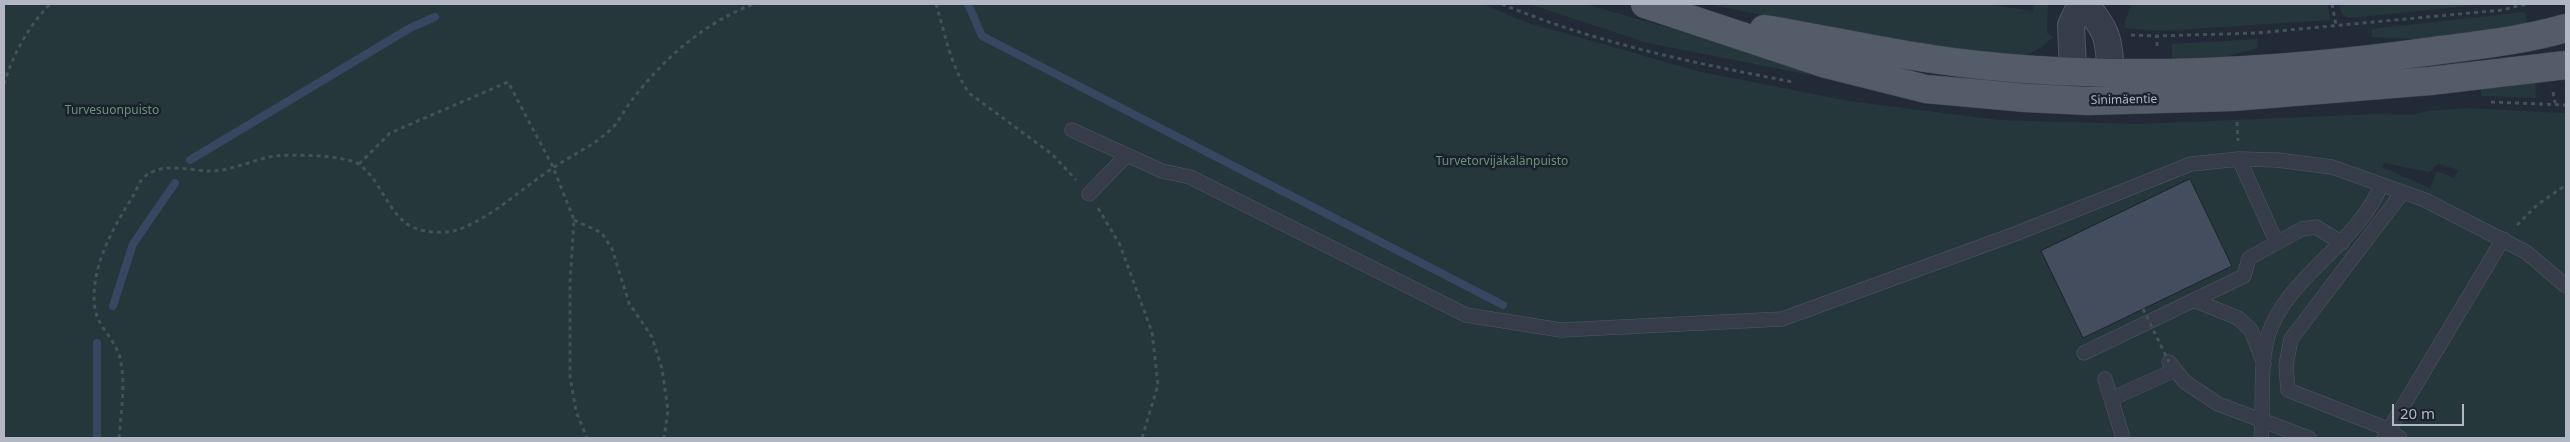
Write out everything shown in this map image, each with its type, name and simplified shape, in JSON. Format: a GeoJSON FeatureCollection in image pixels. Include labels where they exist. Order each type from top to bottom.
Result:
{"type":"FeatureCollection","features":[{"type":"Feature","properties":{"kind":"main road","name":"Sinimäentie"},"geometry":{"type":"LineString","coordinates":[[1645,4],[1826,64],[1926,88],[2026,98],[2088,101],[2281,93],[2430,81],[2566,64]]}},
{"type":"Feature","properties":{"kind":"main road","name":"Sinimäentie"},"geometry":{"type":"LineString","coordinates":[[1692,18],[1932,59],[2008,67],[2111,72],[2288,67],[2511,41],[2566,28]]}},
{"type":"Feature","properties":{"kind":"street"},"geometry":{"type":"LineString","coordinates":[[2081,4],[2071,25],[2073,70],[2088,101],[2111,72],[2108,39],[2102,26],[2085,4]]}},
{"type":"Feature","properties":{"kind":"lane"},"geometry":{"type":"LineString","coordinates":[[1072,130],[1162,171],[1190,177],[1466,314],[1561,330],[1782,319],[2015,234],[2191,164],[2239,159],[2276,160],[2332,167],[2425,200],[2526,252],[2566,286]]}},
{"type":"Feature","properties":{"kind":"lane"},"geometry":{"type":"LineString","coordinates":[[1089,194],[1127,155]]}},
{"type":"Feature","properties":{"kind":"lane"},"geometry":{"type":"LineString","coordinates":[[2239,159],[2275,239]]}},
{"type":"Feature","properties":{"kind":"lane"},"geometry":{"type":"LineString","coordinates":[[2261,438],[2264,364],[2268,335],[2280,312],[2300,284],[2342,243],[2376,199],[2382,185]]}},
{"type":"Feature","properties":{"kind":"lane"},"geometry":{"type":"LineString","coordinates":[[2402,193],[2291,339],[2286,365],[2288,390],[2391,435],[2503,239]]}},
{"type":"Feature","properties":{"kind":"lane"},"geometry":{"type":"LineString","coordinates":[[2084,353],[2244,276],[2249,258],[2302,229],[2316,227],[2342,243]]}},
{"type":"Feature","properties":{"kind":"lane"},"geometry":{"type":"LineString","coordinates":[[2196,300],[2238,318],[2251,330],[2264,364]]}},
{"type":"Feature","properties":{"kind":"lane"},"geometry":{"type":"LineString","coordinates":[[2111,399],[2172,366],[2185,382],[2218,404],[2263,419],[2309,438]]}},
{"type":"Feature","properties":{"kind":"lane"},"geometry":{"type":"LineString","coordinates":[[2105,379],[2123,438]]}},
{"type":"Feature","properties":{"kind":"path"},"geometry":{"type":"LineString","coordinates":[[4,84],[9,67],[41,13],[50,4]]}},
{"type":"Feature","properties":{"kind":"path"},"geometry":{"type":"LineString","coordinates":[[119,438],[122,388],[120,358],[113,341],[98,321],[95,309],[94,288],[102,254],[144,178],[168,167],[215,171],[276,156],[333,158],[359,164],[400,220],[413,229],[432,232],[456,231],[475,223],[553,168],[586,148],[614,125],[632,99],[680,48],[704,30],[754,4]]}},
{"type":"Feature","properties":{"kind":"path"},"geometry":{"type":"LineString","coordinates":[[936,4],[961,82],[969,94],[1054,155],[1089,194],[1120,245],[1152,332],[1158,385],[1142,438]]}},
{"type":"Feature","properties":{"kind":"path"},"geometry":{"type":"LineString","coordinates":[[2332,4],[2336,26]]}},
{"type":"Feature","properties":{"kind":"path"},"geometry":{"type":"LineString","coordinates":[[2158,71],[2157,36],[2257,33],[2502,10],[2526,4]]}},
{"type":"Feature","properties":{"kind":"path"},"geometry":{"type":"LineString","coordinates":[[359,164],[390,133],[508,82],[553,168],[574,220],[570,282],[570,378],[576,411],[587,438]]}},
{"type":"Feature","properties":{"kind":"path"},"geometry":{"type":"LineString","coordinates":[[2554,103],[2566,105]]}},
{"type":"Feature","properties":{"kind":"path"},"geometry":{"type":"LineString","coordinates":[[2236,119],[2239,159]]}},
{"type":"Feature","properties":{"kind":"path"},"geometry":{"type":"LineString","coordinates":[[2503,239],[2538,204],[2566,185]]}},
{"type":"Feature","properties":{"kind":"path"},"geometry":{"type":"LineString","coordinates":[[574,220],[602,233],[612,248],[629,303],[652,337],[662,369],[668,410],[664,438]]}},
{"type":"Feature","properties":{"kind":"path"},"geometry":{"type":"LineString","coordinates":[[2143,309],[2172,366]]}},
{"type":"Feature","properties":{"kind":"green space"},"geometry":{"type":"Polygon","coordinates":[[[4,4],[1483,4],[1525,22],[1701,72],[1849,101],[1999,120],[2137,124],[2377,114],[2412,115],[2428,111],[2466,108],[2566,114],[2566,438],[4,438],[4,4]],[[2384,163],[2382,167],[2430,188],[2437,171],[2454,178],[2458,170],[2438,164],[2429,172],[2384,163]]]}},
{"type":"Feature","properties":{"kind":"green space"},"geometry":{"type":"Polygon","coordinates":[[[1529,4],[1585,4],[1851,80],[1851,83],[1648,43],[1529,4]]]}},
{"type":"Feature","properties":{"kind":"green space"},"geometry":{"type":"Polygon","coordinates":[[[1707,4],[1984,4],[2033,11],[2034,4],[2048,4],[2047,33],[2053,37],[2042,47],[2026,55],[2007,56],[1894,41],[1707,4]]]}},
{"type":"Feature","properties":{"kind":"green space"},"geometry":{"type":"Polygon","coordinates":[[[2132,4],[2328,4],[2330,20],[2160,31],[2125,28],[2125,20],[2132,4]]]}},
{"type":"Feature","properties":{"kind":"green space"},"geometry":{"type":"Polygon","coordinates":[[[2339,4],[2489,4],[2349,18],[2342,14],[2339,4]]]}},
{"type":"Feature","properties":{"kind":"green space"},"geometry":{"type":"Polygon","coordinates":[[[2524,12],[2529,27],[2432,40],[2372,37],[2372,29],[2524,12]]]}},
{"type":"Feature","properties":{"kind":"green space"},"geometry":{"type":"Polygon","coordinates":[[[2257,39],[2258,48],[2206,62],[2172,63],[2172,44],[2257,39]]]}},
{"type":"Feature","properties":{"kind":"green space"},"geometry":{"type":"Polygon","coordinates":[[[2535,81],[2536,98],[2481,96],[2481,88],[2535,81]]]}},
{"type":"Feature","properties":{"kind":"building"},"geometry":{"type":"Polygon","coordinates":[[[2190,179],[2232,266],[2083,338],[2041,251],[2190,179]]]}},
{"type":"Feature","properties":{"kind":"waterway"},"geometry":{"type":"LineString","coordinates":[[968,4],[982,36],[1503,305]]}},
{"type":"Feature","properties":{"kind":"waterway"},"geometry":{"type":"LineString","coordinates":[[190,160],[410,28],[435,17]]}},
{"type":"Feature","properties":{"kind":"waterway"},"geometry":{"type":"LineString","coordinates":[[113,306],[133,244],[175,183]]}},
{"type":"Feature","properties":{"kind":"waterway"},"geometry":{"type":"LineString","coordinates":[[97,343],[97,438]]}},
{"type":"Feature","properties":{"kind":"park label","name":"Turvesuonpuisto"},"geometry":{"type":"Point","coordinates":[112,111]}},
{"type":"Feature","properties":{"kind":"park label","name":"Turvetorvijäkälänpuisto"},"geometry":{"type":"Point","coordinates":[1502,162]}}]}
